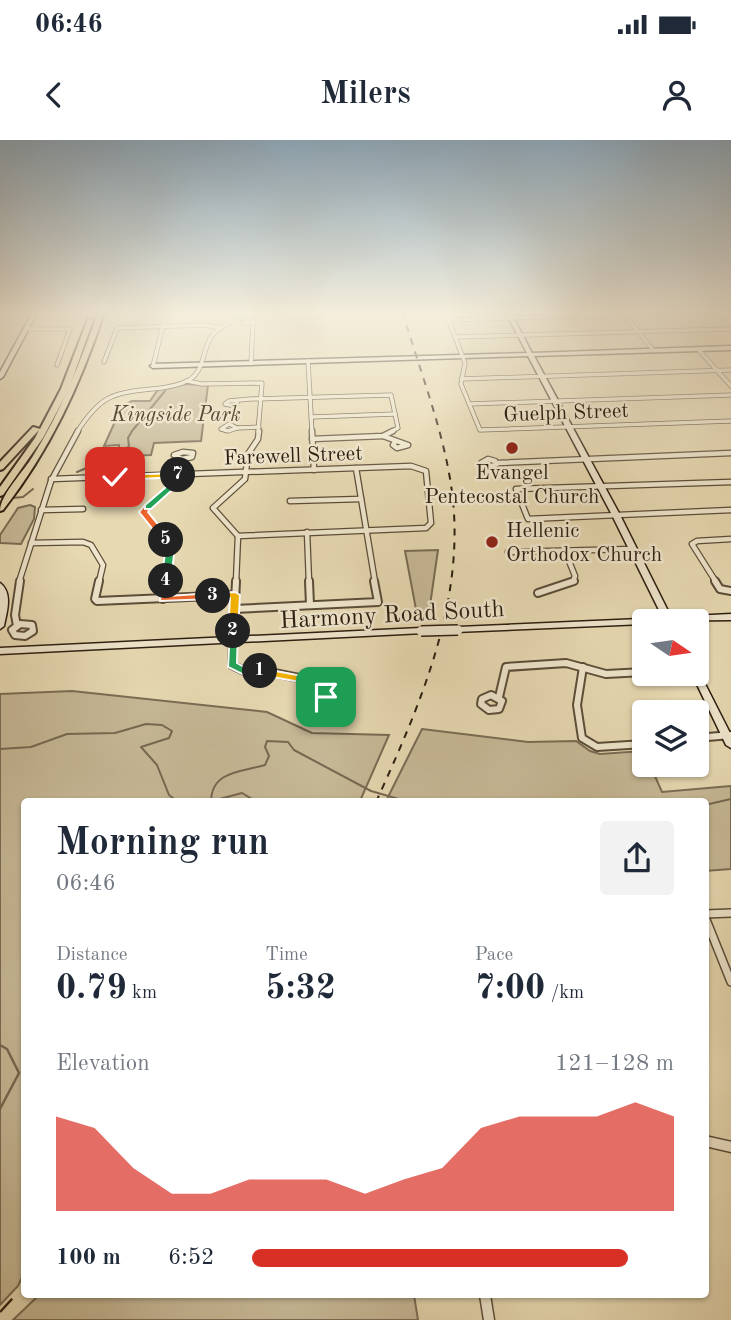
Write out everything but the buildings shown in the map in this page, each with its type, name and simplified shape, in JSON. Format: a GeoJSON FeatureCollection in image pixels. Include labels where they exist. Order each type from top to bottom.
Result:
{"type":"FeatureCollection","features":[{"type":"Feature","properties":{"kind":"highway"},"geometry":{"type":"LineString","coordinates":[[0,493],[39,438],[65,389],[72,368]]}},
{"type":"Feature","properties":{"kind":"highway"},"geometry":{"type":"LineString","coordinates":[[0,508],[33,463],[67,404],[83,368]]}},
{"type":"Feature","properties":{"kind":"highway"},"geometry":{"type":"LineString","coordinates":[[0,467],[27,440],[65,389]]}},
{"type":"Feature","properties":{"kind":"main road"},"geometry":{"type":"LineString","coordinates":[[538,368],[664,609]]}},
{"type":"Feature","properties":{"kind":"main road"},"geometry":{"type":"LineString","coordinates":[[0,377],[2,370]]}},
{"type":"Feature","properties":{"kind":"main road"},"geometry":{"type":"LineString","coordinates":[[0,585],[5,599],[0,625]]}},
{"type":"Feature","properties":{"kind":"main road","name":"Harmony Road South"},"geometry":{"type":"LineString","coordinates":[[709,618],[731,617]]}},
{"type":"Feature","properties":{"kind":"main road","name":"Harmony Road South"},"geometry":{"type":"LineString","coordinates":[[0,653],[632,622]]}},
{"type":"Feature","properties":{"kind":"main road"},"geometry":{"type":"LineString","coordinates":[[0,643],[26,649]]}},
{"type":"Feature","properties":{"kind":"main road","name":"Harmony Road South"},"geometry":{"type":"LineString","coordinates":[[0,653],[26,649],[56,649]]}},
{"type":"Feature","properties":{"kind":"main road"},"geometry":{"type":"LineString","coordinates":[[702,686],[729,738]]}},
{"type":"Feature","properties":{"kind":"street"},"geometry":{"type":"LineString","coordinates":[[187,381],[199,368]]}},
{"type":"Feature","properties":{"kind":"street"},"geometry":{"type":"LineString","coordinates":[[309,368],[314,470]]}},
{"type":"Feature","properties":{"kind":"street"},"geometry":{"type":"LineString","coordinates":[[465,368],[461,379],[469,404],[731,395]]}},
{"type":"Feature","properties":{"kind":"street"},"geometry":{"type":"LineString","coordinates":[[717,370],[731,386]]}},
{"type":"Feature","properties":{"kind":"street"},"geometry":{"type":"LineString","coordinates":[[461,379],[731,370]]}},
{"type":"Feature","properties":{"kind":"street"},"geometry":{"type":"LineString","coordinates":[[17,626],[13,618],[20,576],[51,480],[89,415],[105,398],[187,381],[202,384],[260,382],[258,439],[248,454],[245,479],[213,508],[238,536],[232,665],[235,669],[290,676],[325,686]]}},
{"type":"Feature","properties":{"kind":"street"},"geometry":{"type":"LineString","coordinates":[[238,401],[311,396],[391,395],[398,428],[383,436],[312,439]]}},
{"type":"Feature","properties":{"kind":"street","name":"Guelph Street"},"geometry":{"type":"LineString","coordinates":[[469,404],[478,429],[486,431],[731,421]]}},
{"type":"Feature","properties":{"kind":"street"},"geometry":{"type":"LineString","coordinates":[[311,417],[395,414]]}},
{"type":"Feature","properties":{"kind":"street"},"geometry":{"type":"LineString","coordinates":[[237,428],[259,427]]}},
{"type":"Feature","properties":{"kind":"street"},"geometry":{"type":"LineString","coordinates":[[383,436],[395,442]]}},
{"type":"Feature","properties":{"kind":"street"},"geometry":{"type":"LineString","coordinates":[[498,463],[731,453]]}},
{"type":"Feature","properties":{"kind":"street"},"geometry":{"type":"LineString","coordinates":[[163,599],[171,546],[143,512],[177,482],[182,460]]}},
{"type":"Feature","properties":{"kind":"street","name":"Farewell Street"},"geometry":{"type":"LineString","coordinates":[[51,480],[411,466],[426,471],[431,523],[428,527],[368,530]]}},
{"type":"Feature","properties":{"kind":"street"},"geometry":{"type":"LineString","coordinates":[[234,610],[379,602],[356,468]]}},
{"type":"Feature","properties":{"kind":"street"},"geometry":{"type":"LineString","coordinates":[[731,482],[516,489],[528,519],[731,510]]}},
{"type":"Feature","properties":{"kind":"street"},"geometry":{"type":"LineString","coordinates":[[289,501],[361,499]]}},
{"type":"Feature","properties":{"kind":"street"},"geometry":{"type":"LineString","coordinates":[[41,510],[83,509]]}},
{"type":"Feature","properties":{"kind":"street"},"geometry":{"type":"LineString","coordinates":[[238,536],[368,530]]}},
{"type":"Feature","properties":{"kind":"street"},"geometry":{"type":"LineString","coordinates":[[307,532],[310,605]]}},
{"type":"Feature","properties":{"kind":"street"},"geometry":{"type":"LineString","coordinates":[[731,539],[697,541],[692,544],[720,589],[731,591]]}},
{"type":"Feature","properties":{"kind":"street"},"geometry":{"type":"LineString","coordinates":[[31,543],[83,542],[90,545],[103,565],[97,601],[235,595]]}},
{"type":"Feature","properties":{"kind":"street"},"geometry":{"type":"LineString","coordinates":[[508,552],[634,549]]}},
{"type":"Feature","properties":{"kind":"street"},"geometry":{"type":"LineString","coordinates":[[538,593],[574,582],[575,576],[565,551]]}},
{"type":"Feature","properties":{"kind":"street"},"geometry":{"type":"LineString","coordinates":[[499,697],[506,667],[566,663],[606,674],[632,673]]}},
{"type":"Feature","properties":{"kind":"street"},"geometry":{"type":"LineString","coordinates":[[583,667],[577,705],[582,738],[597,747],[632,745]]}},
{"type":"Feature","properties":{"kind":"street"},"geometry":{"type":"LineString","coordinates":[[709,738],[729,738]]}},
{"type":"Feature","properties":{"kind":"street"},"geometry":{"type":"LineString","coordinates":[[709,915],[731,913]]}},
{"type":"Feature","properties":{"kind":"street"},"geometry":{"type":"LineString","coordinates":[[709,925],[731,982]]}},
{"type":"Feature","properties":{"kind":"street"},"geometry":{"type":"LineString","coordinates":[[709,1142],[731,1147]]}},
{"type":"Feature","properties":{"kind":"street"},"geometry":{"type":"LineString","coordinates":[[485,1298],[489,1320]]}},
{"type":"Feature","properties":{"kind":"green space","name":"Kingside Park"},"geometry":{"type":"Polygon","coordinates":[[[184,384],[208,385],[201,441],[154,443],[151,455],[124,456],[107,464],[88,466],[119,448],[119,445],[104,446],[122,406],[132,401],[150,401],[159,388],[184,384]]]}},
{"type":"Feature","properties":{"kind":"green space"},"geometry":{"type":"Polygon","coordinates":[[[30,505],[35,507],[34,519],[21,544],[0,543],[0,535],[18,508],[30,505]]]}},
{"type":"Feature","properties":{"kind":"green space"},"geometry":{"type":"Polygon","coordinates":[[[438,550],[428,619],[418,620],[405,551],[438,550]]]}},
{"type":"Feature","properties":{"kind":"green space"},"geometry":{"type":"Polygon","coordinates":[[[72,691],[267,712],[312,733],[389,735],[361,798],[21,798],[21,1280],[0,1305],[0,694],[72,691]]]}},
{"type":"Feature","properties":{"kind":"green space"},"geometry":{"type":"Polygon","coordinates":[[[422,729],[528,742],[576,741],[590,751],[600,754],[632,752],[632,777],[655,777],[662,792],[731,786],[731,869],[709,871],[709,798],[388,798],[422,729]]]}},
{"type":"Feature","properties":{"kind":"green space"},"geometry":{"type":"Polygon","coordinates":[[[36,1298],[414,1298],[418,1320],[13,1320],[36,1298]]]}},
{"type":"Feature","properties":{"kind":"waterway"},"geometry":{"type":"LineString","coordinates":[[77,472],[120,454],[129,446],[128,438],[132,431],[165,391]]}},
{"type":"Feature","properties":{"kind":"waterway"},"geometry":{"type":"LineString","coordinates":[[12,498],[23,497],[33,489]]}},
{"type":"Feature","properties":{"kind":"waterway"},"geometry":{"type":"LineString","coordinates":[[0,749],[31,747],[67,734],[115,733],[146,724],[162,725],[172,731],[169,738],[141,747],[157,765],[169,795],[173,798]]}},
{"type":"Feature","properties":{"kind":"waterway"},"geometry":{"type":"LineString","coordinates":[[211,798],[216,784],[222,779],[265,765],[269,756],[265,747],[267,741],[288,742],[294,750],[371,791],[395,798]]}},
{"type":"Feature","properties":{"kind":"waterway"},"geometry":{"type":"LineString","coordinates":[[223,798],[242,793],[250,798]]}},
{"type":"Feature","properties":{"kind":"waterway"},"geometry":{"type":"LineString","coordinates":[[709,804],[731,799]]}},
{"type":"Feature","properties":{"kind":"waterway"},"geometry":{"type":"LineString","coordinates":[[0,1045],[7,1049],[19,1073],[0,1109]]}},
{"type":"Feature","properties":{"kind":"railway"},"geometry":{"type":"LineString","coordinates":[[378,798],[408,728],[436,652],[452,573],[455,533],[452,492],[443,447],[420,368]]}},
{"type":"Feature","properties":{"kind":"railway"},"geometry":{"type":"LineString","coordinates":[[0,1312],[21,1289]]}},
{"type":"Feature","properties":{"kind":"place","name":"Evangel Pentecostal Church"},"geometry":{"type":"Point","coordinates":[512,448]}},
{"type":"Feature","properties":{"kind":"place","name":"Hellenic Orthodox Church"},"geometry":{"type":"Point","coordinates":[492,542]}},
{"type":"Feature","properties":{"kind":"route"},"geometry":{"type":"LineString","coordinates":[[115,477],[179,475],[177,482],[143,512],[171,546],[163,599],[235,595],[232,665],[235,669],[269,672],[319,682],[325,686],[322,693],[326,697]]}}]}
